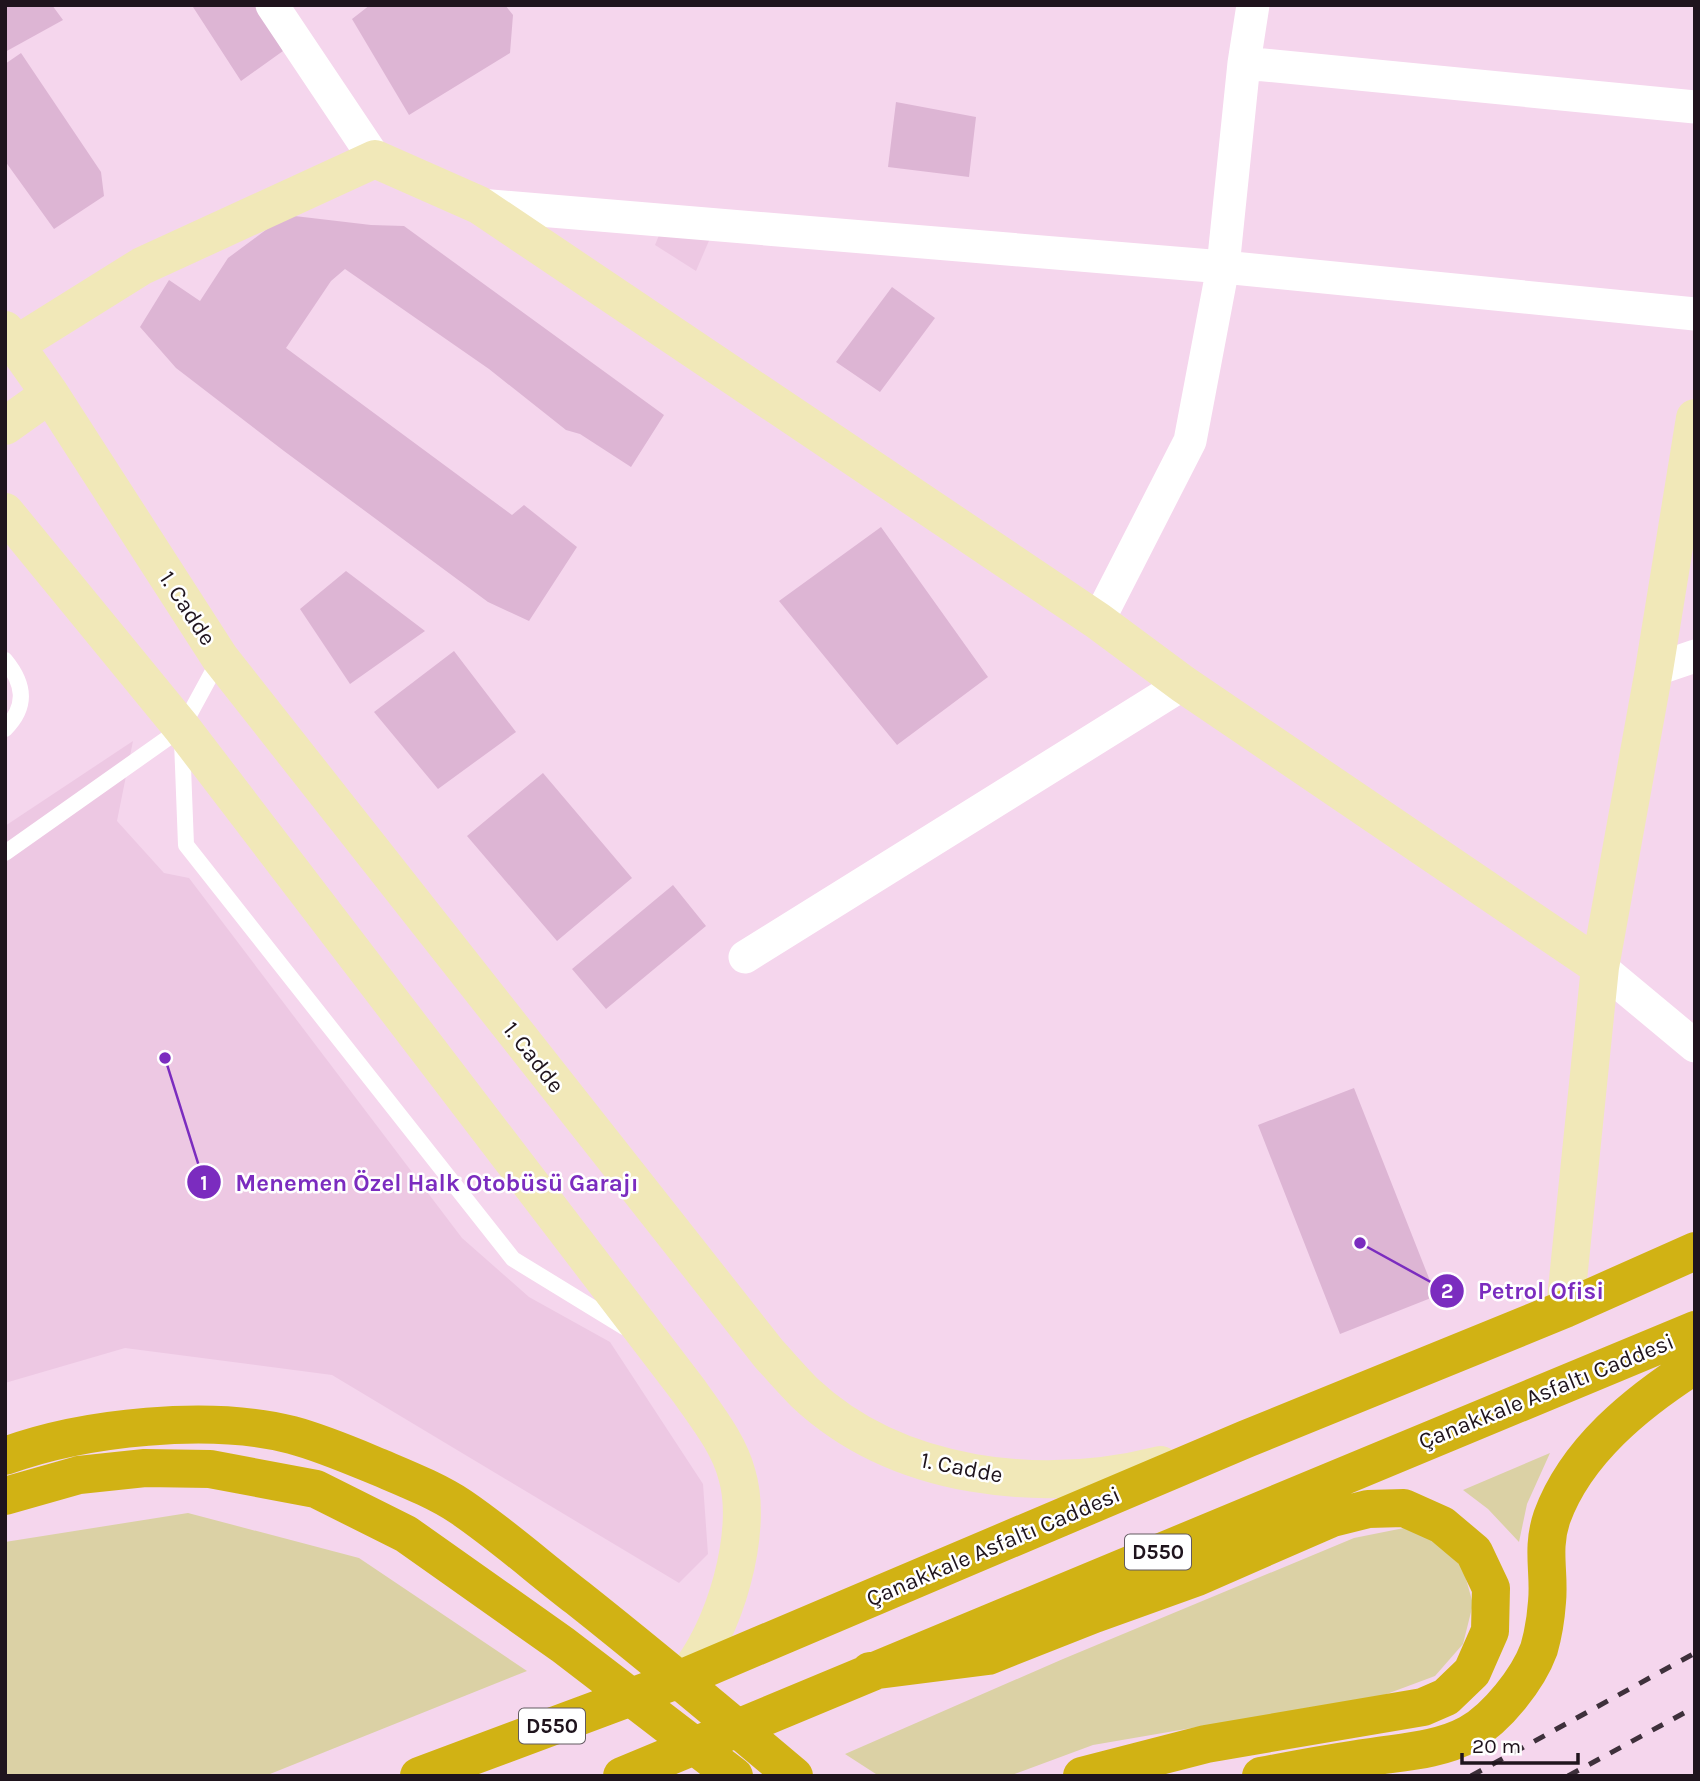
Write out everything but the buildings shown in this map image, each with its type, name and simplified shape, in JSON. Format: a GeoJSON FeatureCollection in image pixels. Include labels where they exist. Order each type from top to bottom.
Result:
{"type":"FeatureCollection","features":[{"type":"Feature","properties":{"kind":"highway","name":"Çanakkale Asfaltı Caddesi"},"geometry":{"type":"LineString","coordinates":[[419,1776],[685,1677],[1246,1439],[1565,1309],[1695,1251]]}},
{"type":"Feature","properties":{"kind":"highway","name":"Çanakkale Asfaltı Caddesi"},"geometry":{"type":"LineString","coordinates":[[622,1776],[1695,1330]]}},
{"type":"Feature","properties":{"kind":"highway"},"geometry":{"type":"LineString","coordinates":[[1261,1776],[1413,1751],[1469,1734],[1499,1711],[1521,1682],[1539,1649],[1547,1600],[1544,1557],[1551,1518],[1570,1481],[1597,1444],[1632,1410],[1664,1384],[1695,1365]]}},
{"type":"Feature","properties":{"kind":"highway"},"geometry":{"type":"LineString","coordinates":[[5,1455],[37,1444],[134,1428],[237,1425],[292,1435],[348,1454],[392,1472],[460,1506],[620,1631],[794,1776]]}},
{"type":"Feature","properties":{"kind":"highway"},"geometry":{"type":"LineString","coordinates":[[5,1496],[79,1475],[145,1468],[210,1469],[316,1489],[406,1534],[563,1645],[734,1776]]}},
{"type":"Feature","properties":{"kind":"highway"},"geometry":{"type":"LineString","coordinates":[[870,1671],[988,1656],[1197,1577],[1332,1518],[1368,1509],[1404,1508],[1443,1525],[1474,1552],[1491,1588],[1490,1631],[1472,1672],[1446,1697],[1423,1707],[1206,1744],[1082,1776]]}},
{"type":"Feature","properties":{"kind":"highway"},"geometry":{"type":"LineString","coordinates":[[671,1726],[712,1776]]}},
{"type":"Feature","properties":{"kind":"main road"},"geometry":{"type":"LineString","coordinates":[[11,337],[142,266],[375,159],[479,205],[1098,621],[1183,684],[1600,967]]}},
{"type":"Feature","properties":{"kind":"main road","name":"1. Cadde"},"geometry":{"type":"LineString","coordinates":[[11,337],[220,658],[769,1354],[806,1394],[840,1420],[888,1447],[939,1467],[1029,1478],[1113,1475],[1162,1465],[1246,1439]]}},
{"type":"Feature","properties":{"kind":"main road"},"geometry":{"type":"LineString","coordinates":[[5,426],[50,394]]}},
{"type":"Feature","properties":{"kind":"main road"},"geometry":{"type":"LineString","coordinates":[[1565,1309],[1600,967],[1654,670],[1695,418]]}},
{"type":"Feature","properties":{"kind":"main road"},"geometry":{"type":"LineString","coordinates":[[5,512],[182,729],[652,1343],[721,1439],[737,1475],[740,1537],[728,1595],[711,1639],[702,1656],[685,1677]]}},
{"type":"Feature","properties":{"kind":"street"},"geometry":{"type":"LineString","coordinates":[[272,5],[375,159]]}},
{"type":"Feature","properties":{"kind":"street"},"geometry":{"type":"LineString","coordinates":[[1098,621],[1190,441],[1223,267],[1244,63],[1253,5]]}},
{"type":"Feature","properties":{"kind":"street"},"geometry":{"type":"LineString","coordinates":[[1244,63],[1695,107]]}},
{"type":"Feature","properties":{"kind":"street"},"geometry":{"type":"LineString","coordinates":[[479,205],[1223,267],[1695,314]]}},
{"type":"Feature","properties":{"kind":"street"},"geometry":{"type":"LineString","coordinates":[[1654,670],[1695,656]]}},
{"type":"Feature","properties":{"kind":"street"},"geometry":{"type":"LineString","coordinates":[[745,957],[1183,684]]}},
{"type":"Feature","properties":{"kind":"street"},"geometry":{"type":"LineString","coordinates":[[1600,967],[1695,1046]]}},
{"type":"Feature","properties":{"kind":"lane"},"geometry":{"type":"LineString","coordinates":[[5,852],[182,729],[220,658]]}},
{"type":"Feature","properties":{"kind":"lane"},"geometry":{"type":"LineString","coordinates":[[5,660],[18,675],[22,702],[12,722],[5,729]]}},
{"type":"Feature","properties":{"kind":"lane"},"geometry":{"type":"LineString","coordinates":[[182,729],[186,845],[513,1259],[652,1343]]}},
{"type":"Feature","properties":{"kind":"shaded area"},"geometry":{"type":"Polygon","coordinates":[[[662,228],[711,236],[696,271],[655,245],[662,228]]]}},
{"type":"Feature","properties":{"kind":"shaded area"},"geometry":{"type":"Polygon","coordinates":[[[133,741],[117,821],[164,873],[189,878],[462,1238],[529,1297],[610,1342],[703,1484],[708,1554],[679,1583],[332,1375],[125,1348],[5,1383],[5,826],[133,741]]]}},
{"type":"Feature","properties":{"kind":"shaded area"},"geometry":{"type":"Polygon","coordinates":[[[1550,1453],[1527,1504],[1519,1542],[1488,1509],[1463,1490],[1550,1453]]]}},
{"type":"Feature","properties":{"kind":"shaded area"},"geometry":{"type":"Polygon","coordinates":[[[188,1513],[359,1558],[527,1671],[265,1776],[5,1776],[5,1542],[188,1513]]]}},
{"type":"Feature","properties":{"kind":"shaded area"},"geometry":{"type":"Polygon","coordinates":[[[1404,1528],[1435,1541],[1463,1568],[1473,1604],[1463,1644],[1435,1676],[1384,1695],[1093,1745],[1009,1776],[879,1776],[845,1754],[1063,1659],[1354,1538],[1404,1528]]]}},
{"type":"Feature","properties":{"kind":"railway"},"geometry":{"type":"LineString","coordinates":[[1471,1776],[1695,1653]]}},
{"type":"Feature","properties":{"kind":"railway"},"geometry":{"type":"LineString","coordinates":[[1568,1776],[1695,1707]]}},
{"type":"Feature","properties":{"kind":"place","name":"Menemen Özel Halk Otobüsü Garajı"},"geometry":{"type":"Point","coordinates":[165,1058]}},
{"type":"Feature","properties":{"kind":"place","name":"Petrol Ofisi"},"geometry":{"type":"Point","coordinates":[1360,1243]}}]}
